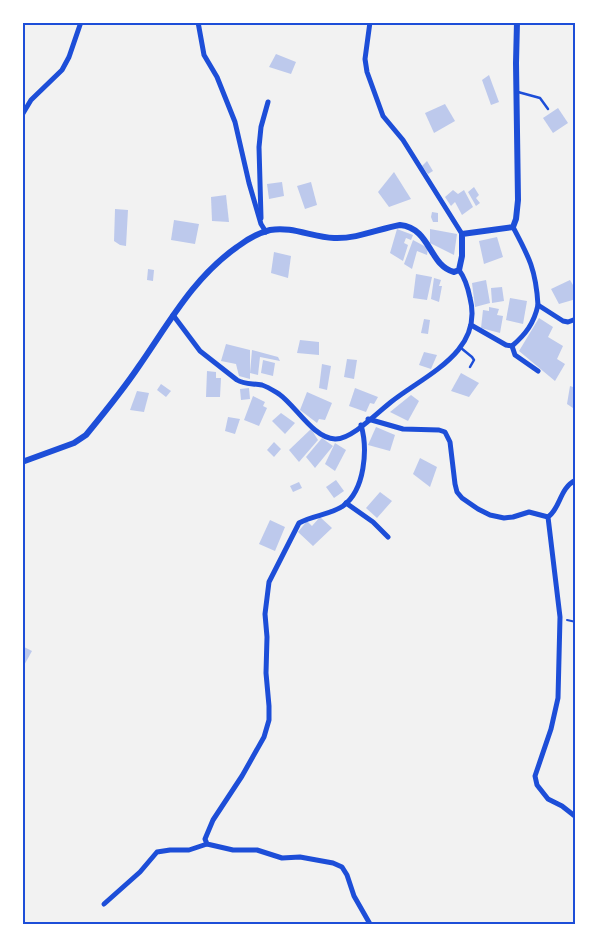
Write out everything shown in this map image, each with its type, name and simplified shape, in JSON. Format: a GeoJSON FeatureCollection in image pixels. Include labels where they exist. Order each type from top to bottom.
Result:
{"type":"FeatureCollection","features":[{"type":"Feature","properties":{"kind":"street"},"geometry":{"type":"LineString","coordinates":[[22,115],[31,100],[62,70],[70,57],[81,22]]}},
{"type":"Feature","properties":{"kind":"street"},"geometry":{"type":"LineString","coordinates":[[370,22],[365,59],[367,72],[383,116],[403,140],[462,234],[462,262],[459,270]]}},
{"type":"Feature","properties":{"kind":"street"},"geometry":{"type":"LineString","coordinates":[[512,346],[528,330],[538,305],[532,264],[513,227],[518,200],[517,22]]}},
{"type":"Feature","properties":{"kind":"street"},"geometry":{"type":"LineString","coordinates":[[200,23],[204,55],[217,77],[235,122],[249,183],[261,224],[266,232]]}},
{"type":"Feature","properties":{"kind":"street"},"geometry":{"type":"LineString","coordinates":[[261,224],[259,147],[261,127],[268,102]]}},
{"type":"Feature","properties":{"kind":"street"},"geometry":{"type":"LineString","coordinates":[[22,462],[74,443],[86,435],[138,368],[172,315],[195,285],[223,257],[244,242],[266,232],[286,229],[334,238],[354,237],[400,225],[408,226],[422,236],[445,268],[454,272],[459,270]]}},
{"type":"Feature","properties":{"kind":"street"},"geometry":{"type":"LineString","coordinates":[[462,234],[513,227]]}},
{"type":"Feature","properties":{"kind":"street"},"geometry":{"type":"LineString","coordinates":[[172,315],[200,351],[212,361],[243,383],[262,385],[280,395],[315,430],[323,436],[338,440],[348,436],[393,400],[454,357],[471,325],[473,314],[463,275],[459,270]]}},
{"type":"Feature","properties":{"kind":"street"},"geometry":{"type":"LineString","coordinates":[[538,305],[563,321],[568,322],[576,319]]}},
{"type":"Feature","properties":{"kind":"street"},"geometry":{"type":"LineString","coordinates":[[471,325],[506,345],[512,346]]}},
{"type":"Feature","properties":{"kind":"street"},"geometry":{"type":"LineString","coordinates":[[512,346],[515,355],[538,371]]}},
{"type":"Feature","properties":{"kind":"street"},"geometry":{"type":"LineString","coordinates":[[368,419],[403,429],[439,430],[445,432],[450,442],[457,492],[478,509],[490,515],[504,518],[529,512],[548,517]]}},
{"type":"Feature","properties":{"kind":"street"},"geometry":{"type":"LineString","coordinates":[[207,844],[205,839],[213,820],[242,776],[264,737],[269,720],[265,614],[269,582],[299,523],[308,518],[334,511],[346,503],[355,492],[363,467],[365,445],[361,426]]}},
{"type":"Feature","properties":{"kind":"street"},"geometry":{"type":"LineString","coordinates":[[548,517],[556,510],[569,483],[576,480]]}},
{"type":"Feature","properties":{"kind":"street"},"geometry":{"type":"LineString","coordinates":[[346,503],[373,522],[388,537]]}},
{"type":"Feature","properties":{"kind":"street"},"geometry":{"type":"LineString","coordinates":[[548,517],[560,617],[558,698],[535,776],[537,785],[548,799],[562,806],[576,817]]}},
{"type":"Feature","properties":{"kind":"street"},"geometry":{"type":"LineString","coordinates":[[104,904],[140,872],[157,852],[189,850],[207,844],[233,850],[257,850],[282,858],[319,859],[342,867],[347,875],[354,896],[370,924]]}},
{"type":"Feature","properties":{"kind":"lane"},"geometry":{"type":"LineString","coordinates":[[517,91],[540,98],[548,109]]}},
{"type":"Feature","properties":{"kind":"lane"},"geometry":{"type":"LineString","coordinates":[[460,348],[472,356],[474,360],[470,367]]}},
{"type":"Feature","properties":{"kind":"building"},"geometry":{"type":"Polygon","coordinates":[[[276,54],[296,62],[291,74],[269,67],[276,54]]]}},
{"type":"Feature","properties":{"kind":"building"},"geometry":{"type":"Polygon","coordinates":[[[489,75],[499,102],[491,105],[482,80],[489,75]]]}},
{"type":"Feature","properties":{"kind":"building"},"geometry":{"type":"Polygon","coordinates":[[[445,104],[455,121],[434,133],[425,113],[445,104]]]}},
{"type":"Feature","properties":{"kind":"building"},"geometry":{"type":"Polygon","coordinates":[[[558,108],[568,123],[553,133],[543,118],[558,108]]]}},
{"type":"Feature","properties":{"kind":"building"},"geometry":{"type":"Polygon","coordinates":[[[427,161],[433,171],[428,174],[422,166],[427,161]]]}},
{"type":"Feature","properties":{"kind":"building"},"geometry":{"type":"Polygon","coordinates":[[[394,172],[411,199],[389,207],[378,192],[394,172]]]}},
{"type":"Feature","properties":{"kind":"building"},"geometry":{"type":"Polygon","coordinates":[[[282,182],[284,196],[269,199],[267,184],[282,182]]]}},
{"type":"Feature","properties":{"kind":"building"},"geometry":{"type":"Polygon","coordinates":[[[311,182],[317,205],[305,209],[297,186],[311,182]]]}},
{"type":"Feature","properties":{"kind":"building"},"geometry":{"type":"Polygon","coordinates":[[[474,187],[479,195],[476,198],[480,203],[476,206],[468,192],[474,187]]]}},
{"type":"Feature","properties":{"kind":"building"},"geometry":{"type":"Polygon","coordinates":[[[453,190],[458,194],[464,190],[473,207],[462,215],[455,202],[451,206],[445,197],[453,190]]]}},
{"type":"Feature","properties":{"kind":"building"},"geometry":{"type":"Polygon","coordinates":[[[226,195],[229,222],[212,221],[211,197],[226,195]]]}},
{"type":"Feature","properties":{"kind":"building"},"geometry":{"type":"Polygon","coordinates":[[[115,209],[128,210],[126,246],[114,241],[115,209]]]}},
{"type":"Feature","properties":{"kind":"building"},"geometry":{"type":"Polygon","coordinates":[[[432,212],[438,213],[438,222],[433,222],[432,212]]]}},
{"type":"Feature","properties":{"kind":"building"},"geometry":{"type":"Polygon","coordinates":[[[174,220],[199,224],[195,244],[171,240],[174,220]]]}},
{"type":"Feature","properties":{"kind":"building"},"geometry":{"type":"Polygon","coordinates":[[[397,229],[413,235],[411,240],[406,238],[404,243],[408,245],[403,261],[390,253],[397,229]]]}},
{"type":"Feature","properties":{"kind":"building"},"geometry":{"type":"Polygon","coordinates":[[[430,229],[457,234],[454,255],[430,243],[430,229]]]}},
{"type":"Feature","properties":{"kind":"building"},"geometry":{"type":"Polygon","coordinates":[[[497,237],[503,257],[484,264],[479,241],[497,237]]]}},
{"type":"Feature","properties":{"kind":"building"},"geometry":{"type":"Polygon","coordinates":[[[413,240],[428,248],[427,255],[417,251],[412,269],[404,264],[413,240]]]}},
{"type":"Feature","properties":{"kind":"building"},"geometry":{"type":"Polygon","coordinates":[[[274,252],[291,256],[288,278],[271,273],[274,252]]]}},
{"type":"Feature","properties":{"kind":"building"},"geometry":{"type":"Polygon","coordinates":[[[148,269],[154,270],[153,281],[147,280],[148,269]]]}},
{"type":"Feature","properties":{"kind":"building"},"geometry":{"type":"Polygon","coordinates":[[[416,274],[432,277],[427,300],[413,298],[416,274]]]}},
{"type":"Feature","properties":{"kind":"building"},"geometry":{"type":"Polygon","coordinates":[[[434,278],[441,280],[439,286],[442,286],[439,302],[431,299],[434,278]]]}},
{"type":"Feature","properties":{"kind":"building"},"geometry":{"type":"Polygon","coordinates":[[[486,280],[490,303],[475,307],[472,283],[486,280]]]}},
{"type":"Feature","properties":{"kind":"building"},"geometry":{"type":"Polygon","coordinates":[[[570,280],[576,290],[576,299],[559,304],[551,289],[570,280]]]}},
{"type":"Feature","properties":{"kind":"building"},"geometry":{"type":"Polygon","coordinates":[[[502,287],[504,301],[492,303],[491,288],[502,287]]]}},
{"type":"Feature","properties":{"kind":"building"},"geometry":{"type":"Polygon","coordinates":[[[510,298],[527,301],[523,324],[506,320],[510,298]]]}},
{"type":"Feature","properties":{"kind":"building"},"geometry":{"type":"Polygon","coordinates":[[[489,307],[499,309],[497,315],[503,316],[500,333],[481,328],[483,310],[489,311],[489,307]]]}},
{"type":"Feature","properties":{"kind":"building"},"geometry":{"type":"Polygon","coordinates":[[[539,318],[553,327],[548,337],[563,346],[557,359],[565,364],[555,381],[519,351],[539,318]]]}},
{"type":"Feature","properties":{"kind":"building"},"geometry":{"type":"Polygon","coordinates":[[[424,319],[430,320],[428,334],[421,333],[424,319]]]}},
{"type":"Feature","properties":{"kind":"building"},"geometry":{"type":"Polygon","coordinates":[[[300,340],[319,342],[319,355],[297,353],[300,340]]]}},
{"type":"Feature","properties":{"kind":"building"},"geometry":{"type":"Polygon","coordinates":[[[226,344],[250,350],[250,379],[239,376],[236,364],[221,361],[226,344]]]}},
{"type":"Feature","properties":{"kind":"building"},"geometry":{"type":"Polygon","coordinates":[[[252,350],[278,357],[280,361],[260,357],[258,375],[250,373],[252,350]]]}},
{"type":"Feature","properties":{"kind":"building"},"geometry":{"type":"Polygon","coordinates":[[[424,352],[437,355],[431,369],[419,365],[424,352]]]}},
{"type":"Feature","properties":{"kind":"building"},"geometry":{"type":"Polygon","coordinates":[[[347,359],[357,360],[354,379],[344,377],[347,359]]]}},
{"type":"Feature","properties":{"kind":"building"},"geometry":{"type":"Polygon","coordinates":[[[263,360],[275,363],[273,376],[261,373],[263,360]]]}},
{"type":"Feature","properties":{"kind":"building"},"geometry":{"type":"Polygon","coordinates":[[[322,364],[331,366],[327,390],[319,388],[322,364]]]}},
{"type":"Feature","properties":{"kind":"building"},"geometry":{"type":"Polygon","coordinates":[[[207,371],[216,372],[216,378],[221,378],[220,397],[206,397],[207,371]]]}},
{"type":"Feature","properties":{"kind":"building"},"geometry":{"type":"Polygon","coordinates":[[[461,373],[479,383],[469,397],[451,391],[461,373]]]}},
{"type":"Feature","properties":{"kind":"building"},"geometry":{"type":"Polygon","coordinates":[[[161,384],[171,391],[166,397],[157,390],[161,384]]]}},
{"type":"Feature","properties":{"kind":"building"},"geometry":{"type":"Polygon","coordinates":[[[570,386],[576,388],[576,410],[567,404],[570,386]]]}},
{"type":"Feature","properties":{"kind":"building"},"geometry":{"type":"Polygon","coordinates":[[[249,388],[250,399],[241,400],[240,389],[249,388]]]}},
{"type":"Feature","properties":{"kind":"building"},"geometry":{"type":"Polygon","coordinates":[[[355,388],[378,397],[374,404],[370,403],[366,412],[349,406],[355,388]]]}},
{"type":"Feature","properties":{"kind":"building"},"geometry":{"type":"Polygon","coordinates":[[[137,391],[149,393],[144,412],[130,410],[137,391]]]}},
{"type":"Feature","properties":{"kind":"building"},"geometry":{"type":"Polygon","coordinates":[[[307,392],[332,403],[325,420],[319,419],[317,423],[300,410],[307,392]]]}},
{"type":"Feature","properties":{"kind":"building"},"geometry":{"type":"Polygon","coordinates":[[[411,395],[419,401],[408,421],[390,412],[411,395]]]}},
{"type":"Feature","properties":{"kind":"building"},"geometry":{"type":"Polygon","coordinates":[[[253,396],[265,402],[263,406],[267,408],[259,426],[244,420],[253,396]]]}},
{"type":"Feature","properties":{"kind":"building"},"geometry":{"type":"Polygon","coordinates":[[[281,413],[295,423],[285,434],[272,421],[281,413]]]}},
{"type":"Feature","properties":{"kind":"building"},"geometry":{"type":"Polygon","coordinates":[[[228,417],[240,419],[235,434],[225,431],[228,417]]]}},
{"type":"Feature","properties":{"kind":"building"},"geometry":{"type":"Polygon","coordinates":[[[376,427],[395,435],[390,451],[368,445],[376,427]]]}},
{"type":"Feature","properties":{"kind":"building"},"geometry":{"type":"Polygon","coordinates":[[[311,429],[318,440],[299,462],[289,450],[311,429]]]}},
{"type":"Feature","properties":{"kind":"building"},"geometry":{"type":"Polygon","coordinates":[[[322,438],[333,446],[315,468],[306,457],[322,438]]]}},
{"type":"Feature","properties":{"kind":"building"},"geometry":{"type":"Polygon","coordinates":[[[274,442],[281,449],[274,457],[267,450],[274,442]]]}},
{"type":"Feature","properties":{"kind":"building"},"geometry":{"type":"Polygon","coordinates":[[[335,443],[346,450],[335,471],[325,464],[335,443]]]}},
{"type":"Feature","properties":{"kind":"building"},"geometry":{"type":"Polygon","coordinates":[[[420,458],[437,467],[430,487],[413,474],[420,458]]]}},
{"type":"Feature","properties":{"kind":"building"},"geometry":{"type":"Polygon","coordinates":[[[336,480],[344,491],[334,498],[326,487],[336,480]]]}},
{"type":"Feature","properties":{"kind":"building"},"geometry":{"type":"Polygon","coordinates":[[[299,482],[302,488],[293,492],[290,486],[299,482]]]}},
{"type":"Feature","properties":{"kind":"building"},"geometry":{"type":"Polygon","coordinates":[[[380,492],[392,501],[377,518],[366,508],[380,492]]]}},
{"type":"Feature","properties":{"kind":"building"},"geometry":{"type":"Polygon","coordinates":[[[320,517],[332,528],[313,546],[298,532],[307,521],[312,526],[320,517]]]}},
{"type":"Feature","properties":{"kind":"building"},"geometry":{"type":"Polygon","coordinates":[[[270,520],[285,527],[275,551],[259,544],[270,520]]]}},
{"type":"Feature","properties":{"kind":"building"},"geometry":{"type":"Polygon","coordinates":[[[24,647],[32,651],[22,669],[22,650],[24,647]]]}}]}
